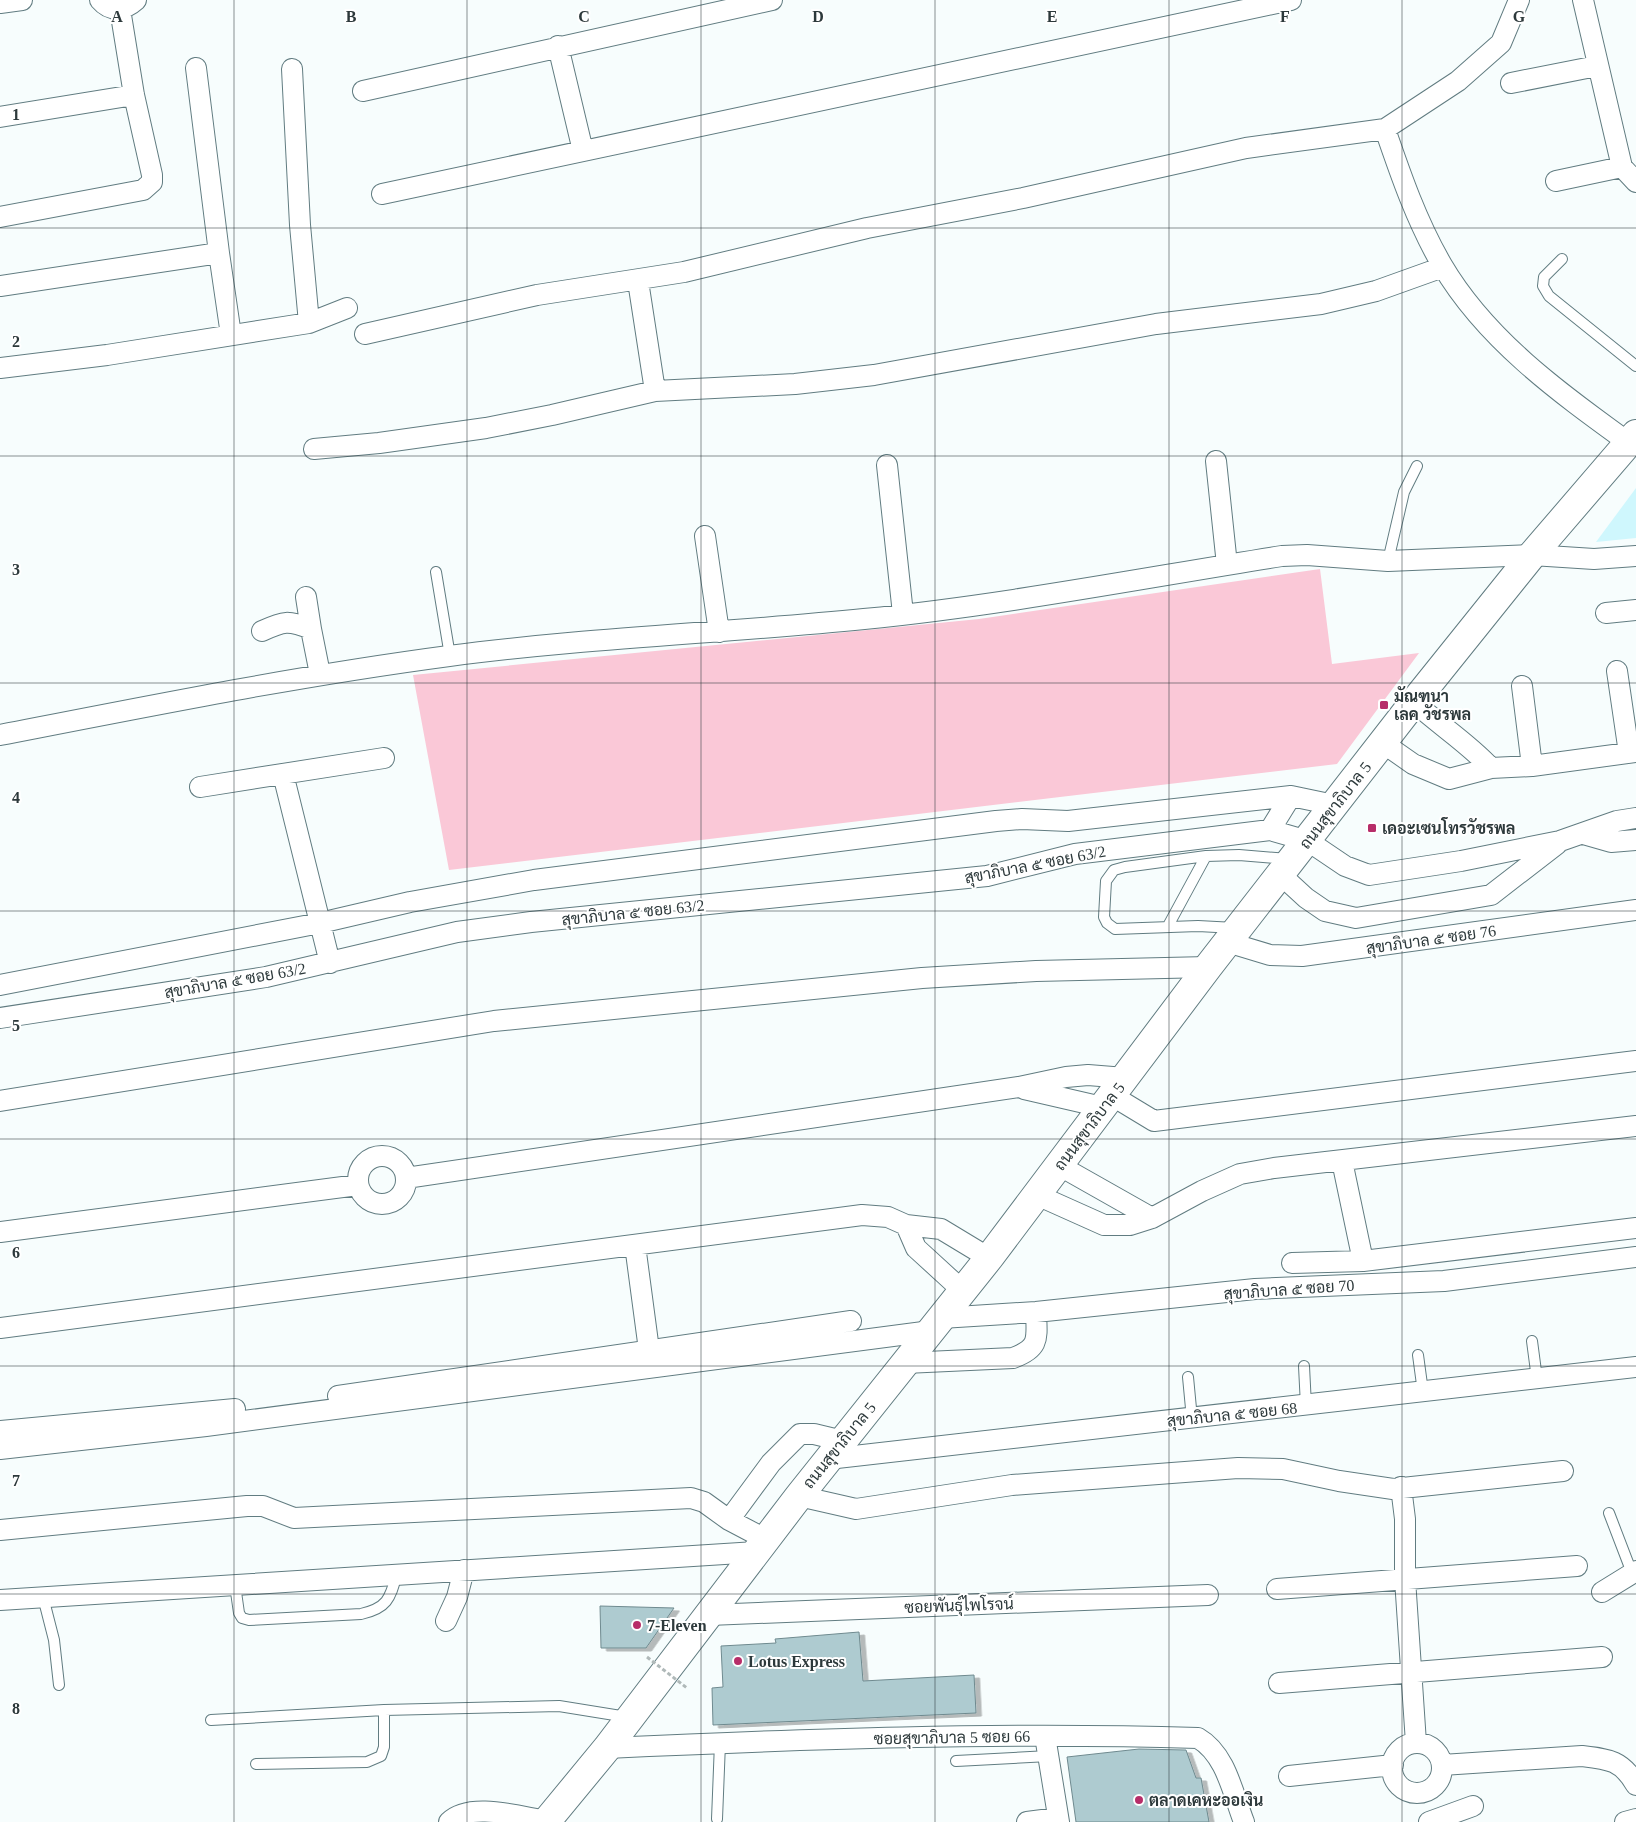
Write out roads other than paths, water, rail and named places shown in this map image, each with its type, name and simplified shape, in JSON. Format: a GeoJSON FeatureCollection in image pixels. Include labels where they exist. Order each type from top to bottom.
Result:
{"type":"FeatureCollection","features":[{"type":"Feature","properties":{"kind":"main road","name":"ถนนสุขาภิบาล 5"},"geometry":{"type":"LineString","coordinates":[[547,1822],[607,1748],[628,1717],[709,1615],[799,1496],[989,1258],[1232,935],[1414,702],[1532,555],[1632,438]]}},
{"type":"Feature","properties":{"kind":"street"},"geometry":{"type":"LineString","coordinates":[[0,3],[22,0]]}},
{"type":"Feature","properties":{"kind":"street"},"geometry":{"type":"LineString","coordinates":[[0,216],[138,192],[149,187],[152,175],[134,94],[128,5],[111,8],[100,0]]}},
{"type":"Feature","properties":{"kind":"street"},"geometry":{"type":"LineString","coordinates":[[363,91],[558,46],[772,0]]}},
{"type":"Feature","properties":{"kind":"street"},"geometry":{"type":"LineString","coordinates":[[382,194],[882,89],[1291,0]]}},
{"type":"Feature","properties":{"kind":"street"},"geometry":{"type":"LineString","coordinates":[[366,334],[555,291],[638,281],[684,272],[867,228],[1023,198],[1246,148],[1385,129],[1458,81],[1501,42],[1519,0]]}},
{"type":"Feature","properties":{"kind":"street"},"geometry":{"type":"LineString","coordinates":[[1583,0],[1622,167],[1636,182]]}},
{"type":"Feature","properties":{"kind":"street"},"geometry":{"type":"LineString","coordinates":[[558,46],[583,151]]}},
{"type":"Feature","properties":{"kind":"street"},"geometry":{"type":"LineString","coordinates":[[1511,83],[1598,66]]}},
{"type":"Feature","properties":{"kind":"street"},"geometry":{"type":"LineString","coordinates":[[196,68],[231,335]]}},
{"type":"Feature","properties":{"kind":"street"},"geometry":{"type":"LineString","coordinates":[[292,69],[300,225],[309,323]]}},
{"type":"Feature","properties":{"kind":"street"},"geometry":{"type":"LineString","coordinates":[[0,117],[134,94]]}},
{"type":"Feature","properties":{"kind":"street"},"geometry":{"type":"LineString","coordinates":[[1385,129],[1414,212],[1443,267],[1478,315],[1522,360],[1588,413],[1632,438]]}},
{"type":"Feature","properties":{"kind":"street"},"geometry":{"type":"LineString","coordinates":[[1556,181],[1622,167]]}},
{"type":"Feature","properties":{"kind":"street"},"geometry":{"type":"LineString","coordinates":[[0,286],[219,253]]}},
{"type":"Feature","properties":{"kind":"street"},"geometry":{"type":"LineString","coordinates":[[314,449],[379,443],[486,428],[655,391],[795,384],[874,375],[1156,324],[1321,304],[1376,291],[1443,267]]}},
{"type":"Feature","properties":{"kind":"street"},"geometry":{"type":"LineString","coordinates":[[638,281],[655,391]]}},
{"type":"Feature","properties":{"kind":"street"},"geometry":{"type":"LineString","coordinates":[[0,368],[107,355],[309,323],[347,308]]}},
{"type":"Feature","properties":{"kind":"street"},"geometry":{"type":"LineString","coordinates":[[1216,460],[1227,565]]}},
{"type":"Feature","properties":{"kind":"street"},"geometry":{"type":"LineString","coordinates":[[887,465],[903,614]]}},
{"type":"Feature","properties":{"kind":"street"},"geometry":{"type":"LineString","coordinates":[[705,536],[719,632]]}},
{"type":"Feature","properties":{"kind":"street"},"geometry":{"type":"LineString","coordinates":[[0,735],[320,674],[450,656],[903,614],[1282,556],[1307,555],[1388,561],[1532,555],[1594,559],[1636,556]]}},
{"type":"Feature","properties":{"kind":"street"},"geometry":{"type":"LineString","coordinates":[[306,597],[320,674]]}},
{"type":"Feature","properties":{"kind":"street"},"geometry":{"type":"LineString","coordinates":[[1606,613],[1636,610]]}},
{"type":"Feature","properties":{"kind":"street"},"geometry":{"type":"LineString","coordinates":[[262,631],[282,622],[290,621],[311,629]]}},
{"type":"Feature","properties":{"kind":"street"},"geometry":{"type":"LineString","coordinates":[[1383,743],[1412,764],[1449,779],[1491,768],[1532,766],[1633,753],[1617,670]]}},
{"type":"Feature","properties":{"kind":"street"},"geometry":{"type":"LineString","coordinates":[[1522,686],[1532,766]]}},
{"type":"Feature","properties":{"kind":"street"},"geometry":{"type":"LineString","coordinates":[[1414,702],[1442,727],[1478,754],[1491,768]]}},
{"type":"Feature","properties":{"kind":"street"},"geometry":{"type":"LineString","coordinates":[[200,787],[384,758]]}},
{"type":"Feature","properties":{"kind":"street"},"geometry":{"type":"LineString","coordinates":[[283,774],[330,963]]}},
{"type":"Feature","properties":{"kind":"street"},"geometry":{"type":"LineString","coordinates":[[1291,796],[1270,830],[1293,858],[1306,898],[1325,911],[1356,918],[1491,895],[1560,841]]}},
{"type":"Feature","properties":{"kind":"street"},"geometry":{"type":"LineString","coordinates":[[0,985],[320,923],[410,902],[534,880],[996,821],[1022,819],[1068,821],[1291,796],[1334,805]]}},
{"type":"Feature","properties":{"kind":"street"},"geometry":{"type":"LineString","coordinates":[[1293,858],[1345,866],[1369,876],[1461,861],[1560,841],[1617,821],[1636,818]]}},
{"type":"Feature","properties":{"kind":"street"},"geometry":{"type":"LineString","coordinates":[[1068,821],[1075,854]]}},
{"type":"Feature","properties":{"kind":"street","name":"สุขาภิบาล ๕ ซอย 63/2"},"geometry":{"type":"LineString","coordinates":[[0,1018],[266,977],[457,932],[531,922],[987,876],[1075,854],[1270,830]]}},
{"type":"Feature","properties":{"kind":"street"},"geometry":{"type":"LineString","coordinates":[[1583,834],[1611,842],[1636,840]]}},
{"type":"Feature","properties":{"kind":"street","name":"สุขาภิบาล ๕ ซอย 76"},"geometry":{"type":"LineString","coordinates":[[1232,935],[1270,955],[1302,956],[1636,910]]}},
{"type":"Feature","properties":{"kind":"street"},"geometry":{"type":"LineString","coordinates":[[0,1101],[494,1021],[922,978],[1036,971],[1208,967]]}},
{"type":"Feature","properties":{"kind":"street"},"geometry":{"type":"LineString","coordinates":[[406,1178],[1019,1088],[1066,1076],[1088,1075],[1154,1122],[1636,1061]]}},
{"type":"Feature","properties":{"kind":"street"},"geometry":{"type":"LineString","coordinates":[[1019,1088],[1113,1093]]}},
{"type":"Feature","properties":{"kind":"street"},"geometry":{"type":"LineString","coordinates":[[1037,1195],[1104,1225],[1130,1225],[1152,1218],[1202,1190],[1240,1174],[1636,1126]]}},
{"type":"Feature","properties":{"kind":"street"},"geometry":{"type":"LineString","coordinates":[[382,1156],[395,1160],[401,1165],[406,1178],[402,1194],[396,1200],[381,1205],[366,1199],[358,1185],[357,1178],[362,1165],[368,1160],[382,1156]]}},
{"type":"Feature","properties":{"kind":"street"},"geometry":{"type":"LineString","coordinates":[[1342,1161],[1363,1261]]}},
{"type":"Feature","properties":{"kind":"street"},"geometry":{"type":"LineString","coordinates":[[1060,1166],[1152,1218]]}},
{"type":"Feature","properties":{"kind":"street"},"geometry":{"type":"LineString","coordinates":[[0,1232],[358,1185]]}},
{"type":"Feature","properties":{"kind":"street"},"geometry":{"type":"LineString","coordinates":[[0,1328],[862,1215],[888,1218],[906,1225],[941,1229],[989,1258]]}},
{"type":"Feature","properties":{"kind":"street"},"geometry":{"type":"LineString","coordinates":[[906,1225],[916,1248],[962,1291]]}},
{"type":"Feature","properties":{"kind":"street"},"geometry":{"type":"LineString","coordinates":[[1292,1263],[1363,1261],[1636,1228]]}},
{"type":"Feature","properties":{"kind":"street"},"geometry":{"type":"LineString","coordinates":[[635,1245],[649,1350]]}},
{"type":"Feature","properties":{"kind":"street","name":"สุขาภิบาล ๕ ซอย 70"},"geometry":{"type":"LineString","coordinates":[[0,1449],[206,1426],[1036,1312],[1255,1289],[1444,1281],[1636,1257]]}},
{"type":"Feature","properties":{"kind":"street"},"geometry":{"type":"LineString","coordinates":[[905,1363],[1013,1358],[1029,1352],[1035,1341],[1036,1312]]}},
{"type":"Feature","properties":{"kind":"street"},"geometry":{"type":"LineString","coordinates":[[0,1431],[256,1407],[851,1321]]}},
{"type":"Feature","properties":{"kind":"street","name":"สุขาภิบาล ๕ ซอย 68"},"geometry":{"type":"LineString","coordinates":[[729,1520],[771,1463],[800,1434],[814,1434],[836,1450],[1192,1419],[1636,1367]]}},
{"type":"Feature","properties":{"kind":"street"},"geometry":{"type":"LineString","coordinates":[[799,1496],[856,1509],[1012,1485],[1238,1468],[1283,1469],[1377,1487],[1401,1487],[1563,1471]]}},
{"type":"Feature","properties":{"kind":"street"},"geometry":{"type":"LineString","coordinates":[[1401,1487],[1405,1520],[1405,1580],[1416,1742]]}},
{"type":"Feature","properties":{"kind":"street"},"geometry":{"type":"LineString","coordinates":[[0,1530],[247,1506],[263,1506],[294,1518],[691,1498],[704,1502],[762,1546]]}},
{"type":"Feature","properties":{"kind":"street"},"geometry":{"type":"LineString","coordinates":[[0,1600],[464,1570],[762,1546]]}},
{"type":"Feature","properties":{"kind":"street"},"geometry":{"type":"LineString","coordinates":[[1277,1589],[1577,1566]]}},
{"type":"Feature","properties":{"kind":"street"},"geometry":{"type":"LineString","coordinates":[[446,1621],[458,1597],[464,1570]]}},
{"type":"Feature","properties":{"kind":"street"},"geometry":{"type":"LineString","coordinates":[[1602,1592],[1634,1572]]}},
{"type":"Feature","properties":{"kind":"street","name":"ซอยพันธ์ุไพโรจน์"},"geometry":{"type":"LineString","coordinates":[[709,1615],[1208,1595]]}},
{"type":"Feature","properties":{"kind":"street"},"geometry":{"type":"LineString","coordinates":[[1279,1683],[1602,1657]]}},
{"type":"Feature","properties":{"kind":"street"},"geometry":{"type":"LineString","coordinates":[[1027,1822],[1058,1820],[1045,1736]]}},
{"type":"Feature","properties":{"kind":"street","name":"ซอยสุขาภิบาล 5 ซอย 66"},"geometry":{"type":"LineString","coordinates":[[607,1748],[720,1743],[1045,1736],[1198,1738],[1210,1745],[1220,1759],[1244,1822]]}},
{"type":"Feature","properties":{"kind":"street"},"geometry":{"type":"LineString","coordinates":[[1416,1742],[1432,1748],[1439,1755],[1442,1765],[1441,1776],[1436,1784],[1427,1790],[1417,1792],[1407,1790],[1399,1784],[1394,1775],[1393,1765],[1396,1755],[1403,1748],[1416,1742]]}},
{"type":"Feature","properties":{"kind":"street"},"geometry":{"type":"LineString","coordinates":[[1442,1765],[1582,1756],[1604,1759],[1619,1764],[1629,1772],[1636,1785]]}},
{"type":"Feature","properties":{"kind":"street"},"geometry":{"type":"LineString","coordinates":[[1289,1776],[1393,1765]]}},
{"type":"Feature","properties":{"kind":"street"},"geometry":{"type":"LineString","coordinates":[[1429,1822],[1473,1806]]}},
{"type":"Feature","properties":{"kind":"street"},"geometry":{"type":"LineString","coordinates":[[449,1822],[465,1812],[487,1811],[547,1822]]}},
{"type":"Feature","properties":{"kind":"street"},"geometry":{"type":"LineString","coordinates":[[1625,1822],[1636,1819]]}},
{"type":"Feature","properties":{"kind":"lane"},"geometry":{"type":"LineString","coordinates":[[1562,258],[1544,278],[1543,286],[1546,291],[1636,366]]}},
{"type":"Feature","properties":{"kind":"lane"},"geometry":{"type":"LineString","coordinates":[[1388,561],[1400,505],[1417,466]]}},
{"type":"Feature","properties":{"kind":"lane"},"geometry":{"type":"LineString","coordinates":[[436,572],[450,656]]}},
{"type":"Feature","properties":{"kind":"lane"},"geometry":{"type":"LineString","coordinates":[[1232,935],[1168,926],[1115,928],[1107,923],[1104,917],[1106,881],[1109,874],[1125,867],[1206,856],[1239,855],[1293,858]]}},
{"type":"Feature","properties":{"kind":"lane"},"geometry":{"type":"LineString","coordinates":[[1168,926],[1206,856]]}},
{"type":"Feature","properties":{"kind":"lane"},"geometry":{"type":"LineString","coordinates":[[1532,1340],[1537,1379]]}},
{"type":"Feature","properties":{"kind":"lane"},"geometry":{"type":"LineString","coordinates":[[1418,1355],[1423,1392]]}},
{"type":"Feature","properties":{"kind":"lane"},"geometry":{"type":"LineString","coordinates":[[1304,1366],[1306,1406]]}},
{"type":"Feature","properties":{"kind":"lane"},"geometry":{"type":"LineString","coordinates":[[1188,1378],[1192,1419]]}},
{"type":"Feature","properties":{"kind":"lane"},"geometry":{"type":"LineString","coordinates":[[1609,1513],[1634,1572]]}},
{"type":"Feature","properties":{"kind":"lane"},"geometry":{"type":"LineString","coordinates":[[235,1584],[239,1613],[242,1618],[249,1620],[361,1614],[372,1611],[390,1599],[397,1574]]}},
{"type":"Feature","properties":{"kind":"lane"},"geometry":{"type":"LineString","coordinates":[[43,1597],[54,1640],[59,1685]]}},
{"type":"Feature","properties":{"kind":"lane"},"geometry":{"type":"LineString","coordinates":[[211,1720],[384,1710],[559,1706],[628,1717]]}},
{"type":"Feature","properties":{"kind":"lane"},"geometry":{"type":"LineString","coordinates":[[256,1764],[367,1762],[381,1756],[384,1747],[384,1710]]}},
{"type":"Feature","properties":{"kind":"lane"},"geometry":{"type":"LineString","coordinates":[[716,1819],[720,1743]]}},
{"type":"Feature","properties":{"kind":"lane"},"geometry":{"type":"LineString","coordinates":[[956,1761],[1049,1756]]}},
{"type":"Feature","properties":{"kind":"place","name":"มัณฑนา เลค วัชรพล"},"geometry":{"type":"Point","coordinates":[1384,705]}},
{"type":"Feature","properties":{"kind":"place","name":"เดอะเซนโทรวัชรพล"},"geometry":{"type":"Point","coordinates":[1372,828]}},
{"type":"Feature","properties":{"kind":"place","name":"7-Eleven"},"geometry":{"type":"Point","coordinates":[637,1625]}},
{"type":"Feature","properties":{"kind":"place","name":"Lotus Express"},"geometry":{"type":"Point","coordinates":[738,1661]}},
{"type":"Feature","properties":{"kind":"place","name":"ตลาดเคหะออเงิน"},"geometry":{"type":"Point","coordinates":[1139,1800]}}]}
